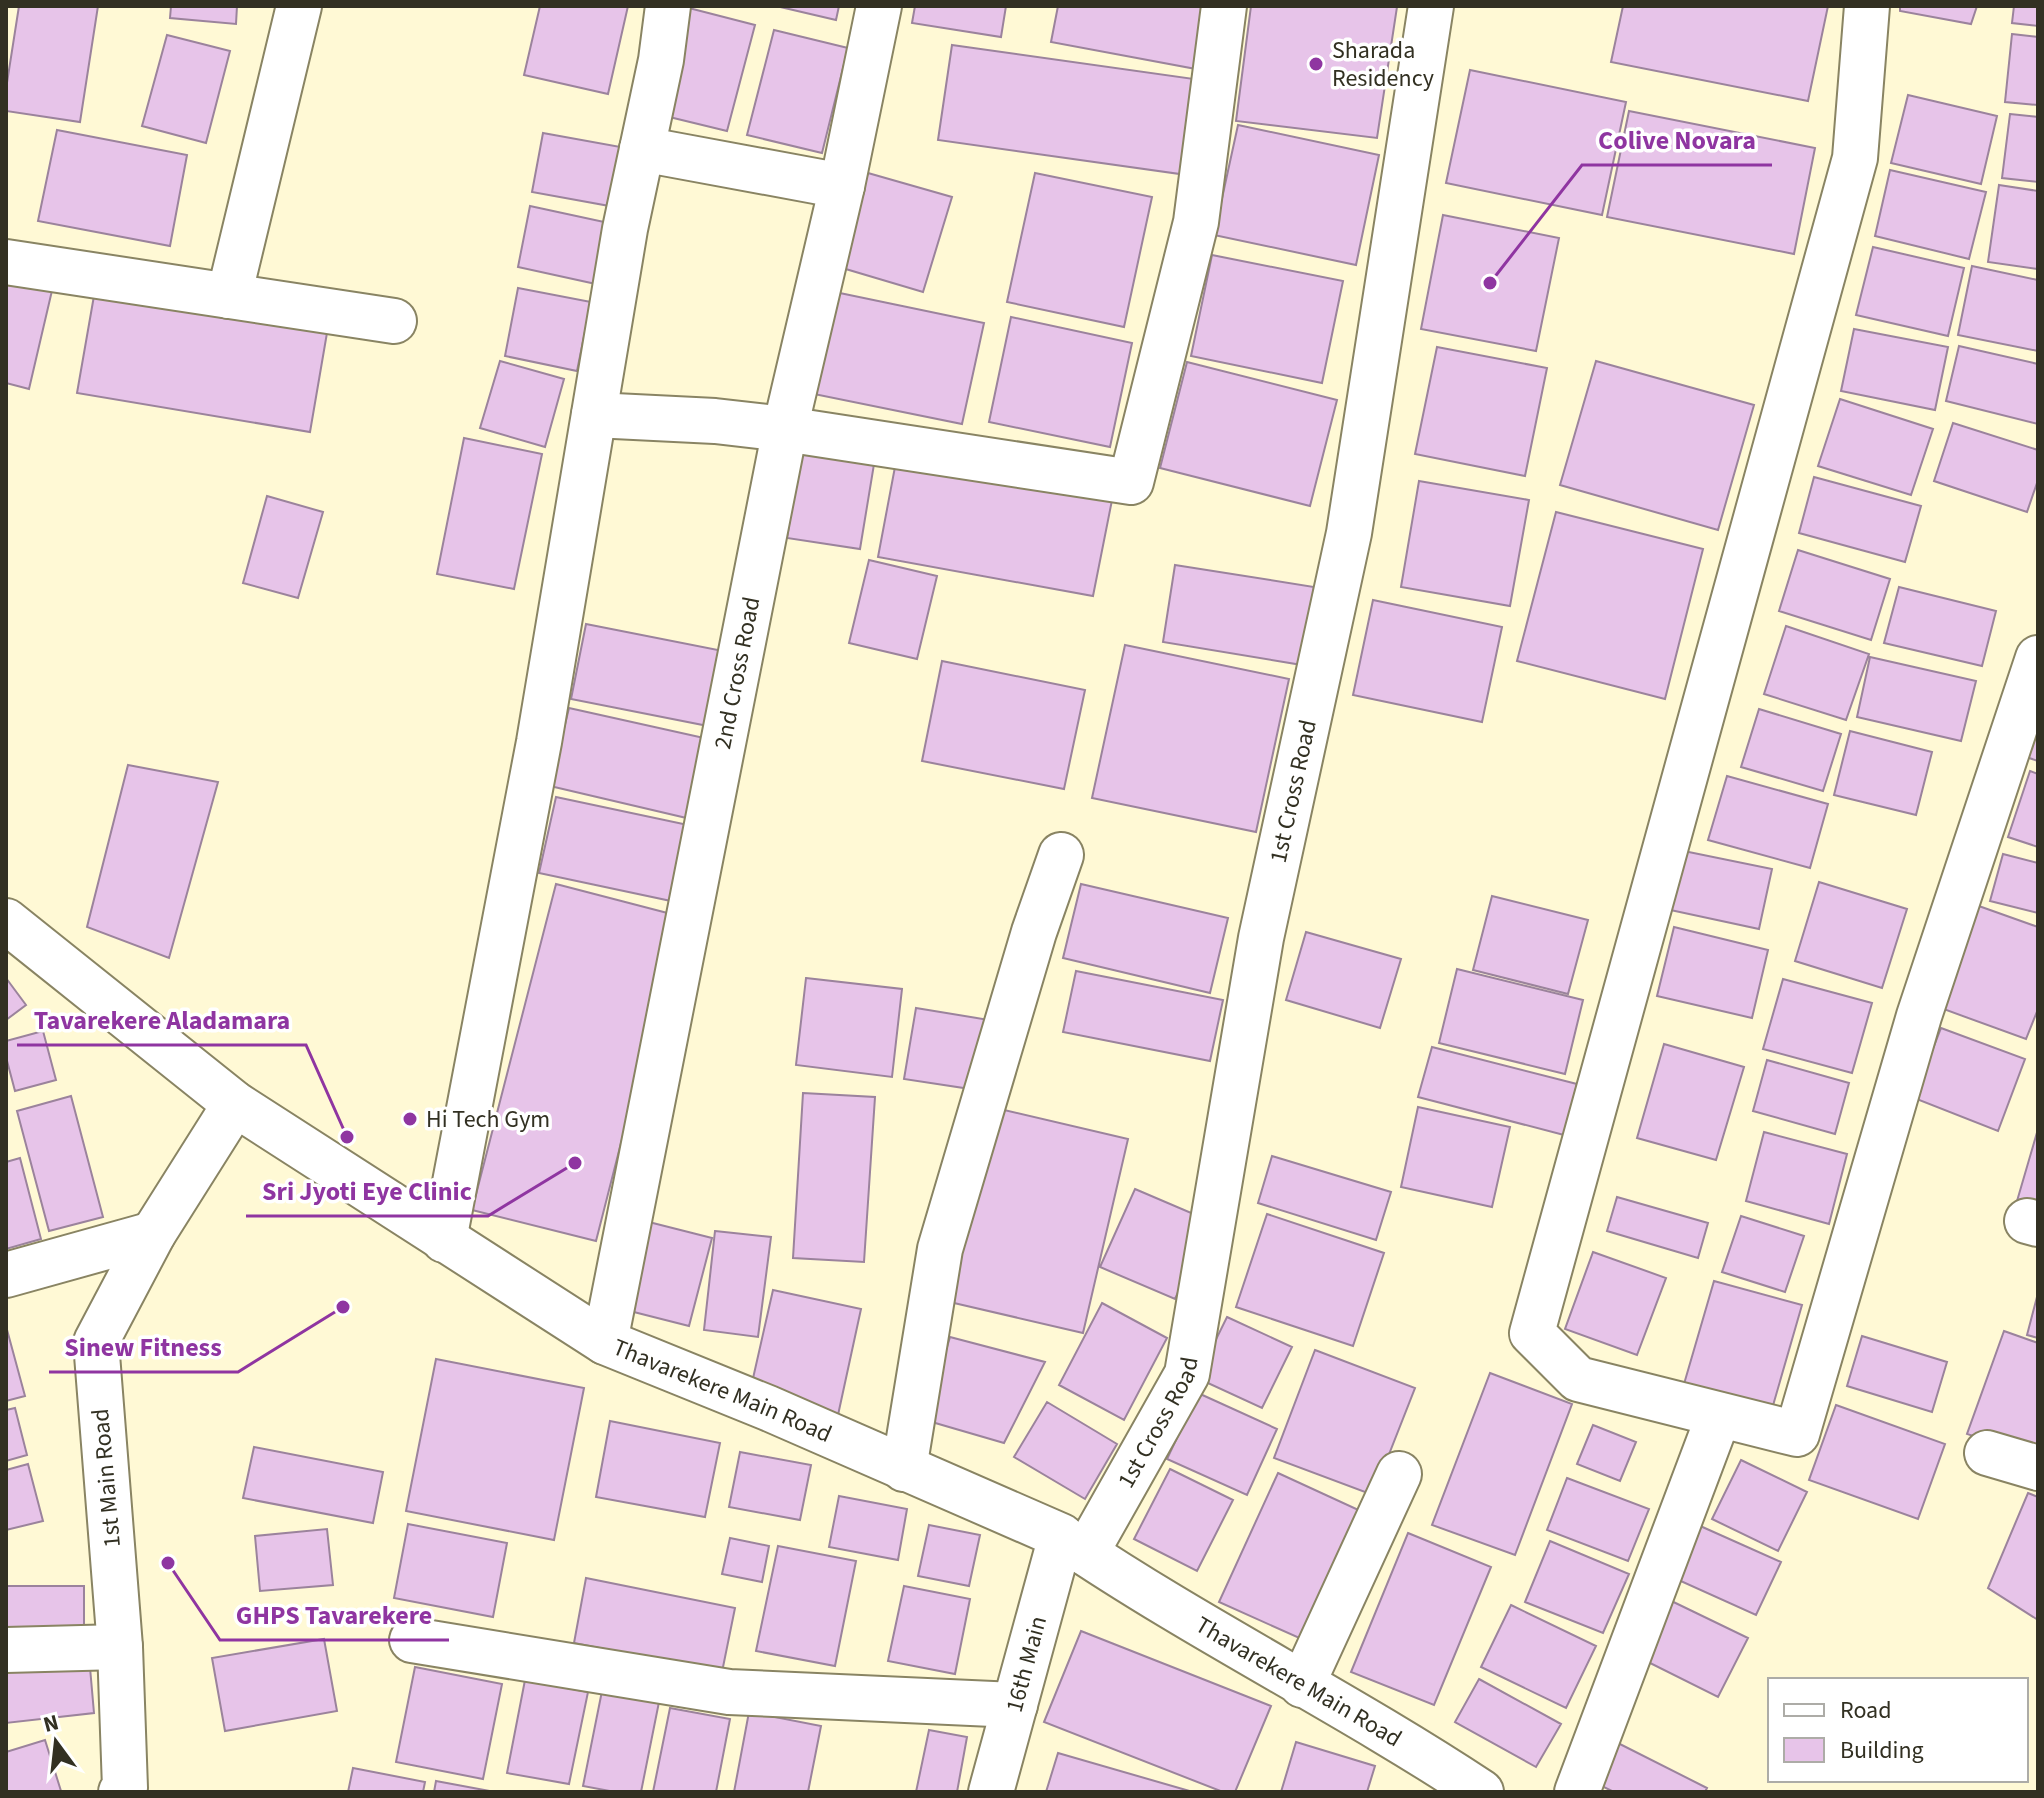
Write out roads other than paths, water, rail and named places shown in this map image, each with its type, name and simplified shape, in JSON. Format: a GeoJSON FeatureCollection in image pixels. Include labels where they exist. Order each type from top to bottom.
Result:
{"type":"FeatureCollection","features":[{"type":"Feature","properties":{"kind":"street"},"geometry":{"type":"LineString","coordinates":[[229,296],[299,6]]}},
{"type":"Feature","properties":{"kind":"street"},"geometry":{"type":"LineString","coordinates":[[444,1240],[539,742],[625,229],[661,60],[668,6]]}},
{"type":"Feature","properties":{"kind":"street","name":"2nd Cross Road"},"geometry":{"type":"LineString","coordinates":[[605,1342],[785,429],[842,186],[879,6]]}},
{"type":"Feature","properties":{"kind":"street"},"geometry":{"type":"LineString","coordinates":[[594,415],[715,421],[785,429],[1131,482],[1196,222],[1224,6]]}},
{"type":"Feature","properties":{"kind":"street","name":"1st Cross Road"},"geometry":{"type":"LineString","coordinates":[[1074,1545],[1187,1374],[1261,938],[1349,533],[1431,6]]}},
{"type":"Feature","properties":{"kind":"street"},"geometry":{"type":"LineString","coordinates":[[1867,6],[1855,158],[1532,1333],[1578,1379],[1797,1434],[1919,1016],[2038,658]]}},
{"type":"Feature","properties":{"kind":"street"},"geometry":{"type":"LineString","coordinates":[[642,149],[842,186]]}},
{"type":"Feature","properties":{"kind":"street"},"geometry":{"type":"LineString","coordinates":[[6,262],[394,321]]}},
{"type":"Feature","properties":{"kind":"street"},"geometry":{"type":"LineString","coordinates":[[904,1469],[940,1249],[1034,932],[1061,855]]}},
{"type":"Feature","properties":{"kind":"street","name":"Thavarekere Main Road"},"geometry":{"type":"LineString","coordinates":[[6,921],[235,1104],[605,1342],[768,1408],[1074,1545],[1167,1607],[1426,1755],[1481,1792]]}},
{"type":"Feature","properties":{"kind":"street","name":"1st Main Road"},"geometry":{"type":"LineString","coordinates":[[121,1792],[125,1788],[120,1647],[96,1342],[153,1234],[235,1104]]}},
{"type":"Feature","properties":{"kind":"street"},"geometry":{"type":"LineString","coordinates":[[6,1275],[153,1234]]}},
{"type":"Feature","properties":{"kind":"street"},"geometry":{"type":"LineString","coordinates":[[1577,1792],[1719,1415]]}},
{"type":"Feature","properties":{"kind":"street"},"geometry":{"type":"LineString","coordinates":[[1987,1453],[2038,1468]]}},
{"type":"Feature","properties":{"kind":"street"},"geometry":{"type":"LineString","coordinates":[[1302,1685],[1399,1474]]}},
{"type":"Feature","properties":{"kind":"street","name":"16th Main"},"geometry":{"type":"LineString","coordinates":[[991,1792],[1015,1705],[1074,1545]]}},
{"type":"Feature","properties":{"kind":"street"},"geometry":{"type":"LineString","coordinates":[[412,1640],[729,1692],[1015,1705]]}},
{"type":"Feature","properties":{"kind":"street"},"geometry":{"type":"LineString","coordinates":[[6,1650],[120,1647]]}},
{"type":"Feature","properties":{"kind":"place","name":"Sharada Residency"},"geometry":{"type":"Point","coordinates":[1316,64]}},
{"type":"Feature","properties":{"kind":"place","name":"Colive Novara"},"geometry":{"type":"Point","coordinates":[1490,283]}},
{"type":"Feature","properties":{"kind":"place","name":"Hi Tech Gym"},"geometry":{"type":"Point","coordinates":[410,1119]}},
{"type":"Feature","properties":{"kind":"place","name":"Tavarekere Aladamara"},"geometry":{"type":"Point","coordinates":[347,1137]}},
{"type":"Feature","properties":{"kind":"place","name":"Sri Jyoti Eye Clinic"},"geometry":{"type":"Point","coordinates":[575,1163]}},
{"type":"Feature","properties":{"kind":"place","name":"Sinew Fitness"},"geometry":{"type":"Point","coordinates":[343,1307]}},
{"type":"Feature","properties":{"kind":"place","name":"GHPS Tavarekere"},"geometry":{"type":"Point","coordinates":[168,1563]}}]}
